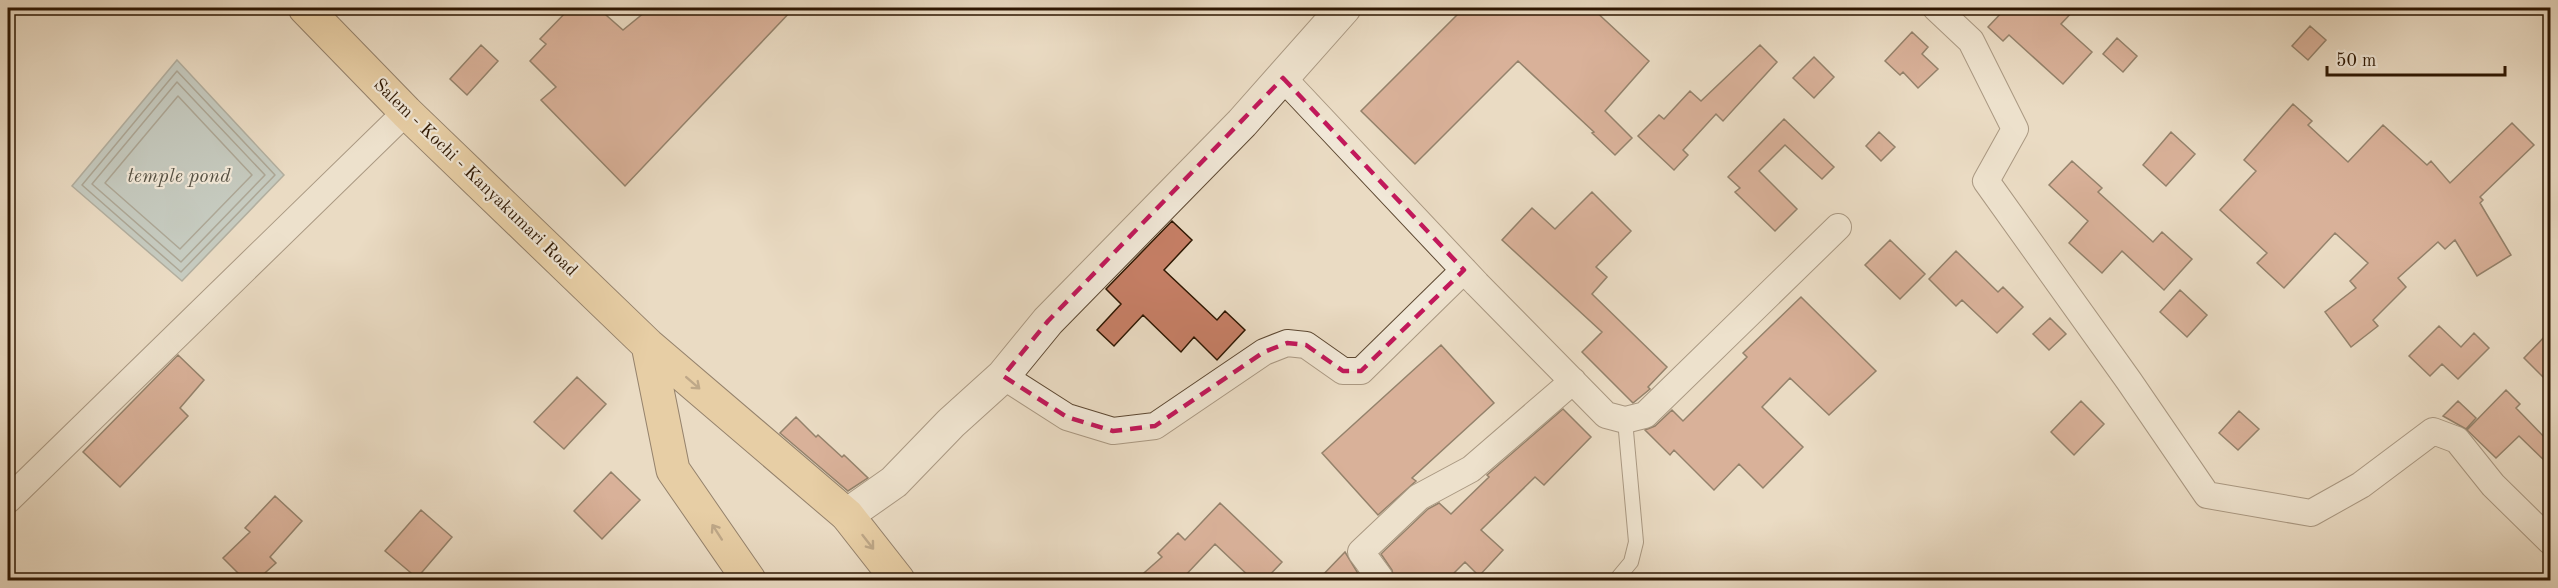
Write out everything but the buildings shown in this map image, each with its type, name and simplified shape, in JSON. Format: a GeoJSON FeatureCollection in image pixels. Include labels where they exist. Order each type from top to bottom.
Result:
{"type":"FeatureCollection","features":[{"type":"Feature","properties":{"kind":"highway","name":"Salem - Kochi - Kanyakumari Road"},"geometry":{"type":"LineString","coordinates":[[305,8],[406,112],[648,345],[847,515],[898,580]]}},
{"type":"Feature","properties":{"kind":"highway"},"geometry":{"type":"LineString","coordinates":[[648,345],[673,470],[749,580]]}},
{"type":"Feature","properties":{"kind":"street"},"geometry":{"type":"LineString","coordinates":[[847,515],[894,482],[951,423],[1003,376],[1048,321],[1163,206],[1283,78],[1344,8]]}},
{"type":"Feature","properties":{"kind":"street"},"geometry":{"type":"LineString","coordinates":[[1936,8],[1971,41],[2015,129],[1986,181],[2129,381],[2207,495],[2311,513],[2361,485],[2433,431],[2457,440],[2493,485],[2550,541]]}},
{"type":"Feature","properties":{"kind":"street"},"geometry":{"type":"LineString","coordinates":[[1283,78],[1464,270],[1606,415],[1625,420],[1645,415],[1838,227]]}},
{"type":"Feature","properties":{"kind":"street"},"geometry":{"type":"LineString","coordinates":[[8,500],[406,112]]}},
{"type":"Feature","properties":{"kind":"street"},"geometry":{"type":"LineString","coordinates":[[1003,376],[1067,417],[1113,431],[1155,426],[1264,352],[1287,343],[1306,345],[1343,371],[1361,370],[1464,270]]}},
{"type":"Feature","properties":{"kind":"street"},"geometry":{"type":"LineString","coordinates":[[1377,580],[1380,578],[1361,552],[1419,497],[1471,468],[1572,381]]}},
{"type":"Feature","properties":{"kind":"lane"},"geometry":{"type":"LineString","coordinates":[[1616,580],[1631,562],[1636,542],[1625,420]]}},
{"type":"Feature","properties":{"kind":"highlighted area"},"geometry":{"type":"Polygon","coordinates":[[[1283,78],[1464,270],[1361,371],[1343,371],[1306,345],[1287,343],[1264,352],[1155,426],[1113,431],[1067,417],[1003,376],[1048,321],[1283,78]]]}},
{"type":"Feature","properties":{"kind":"water","name":"temple pond"},"geometry":{"type":"Polygon","coordinates":[[[177,60],[284,175],[182,281],[72,186],[177,60]]]}}]}
